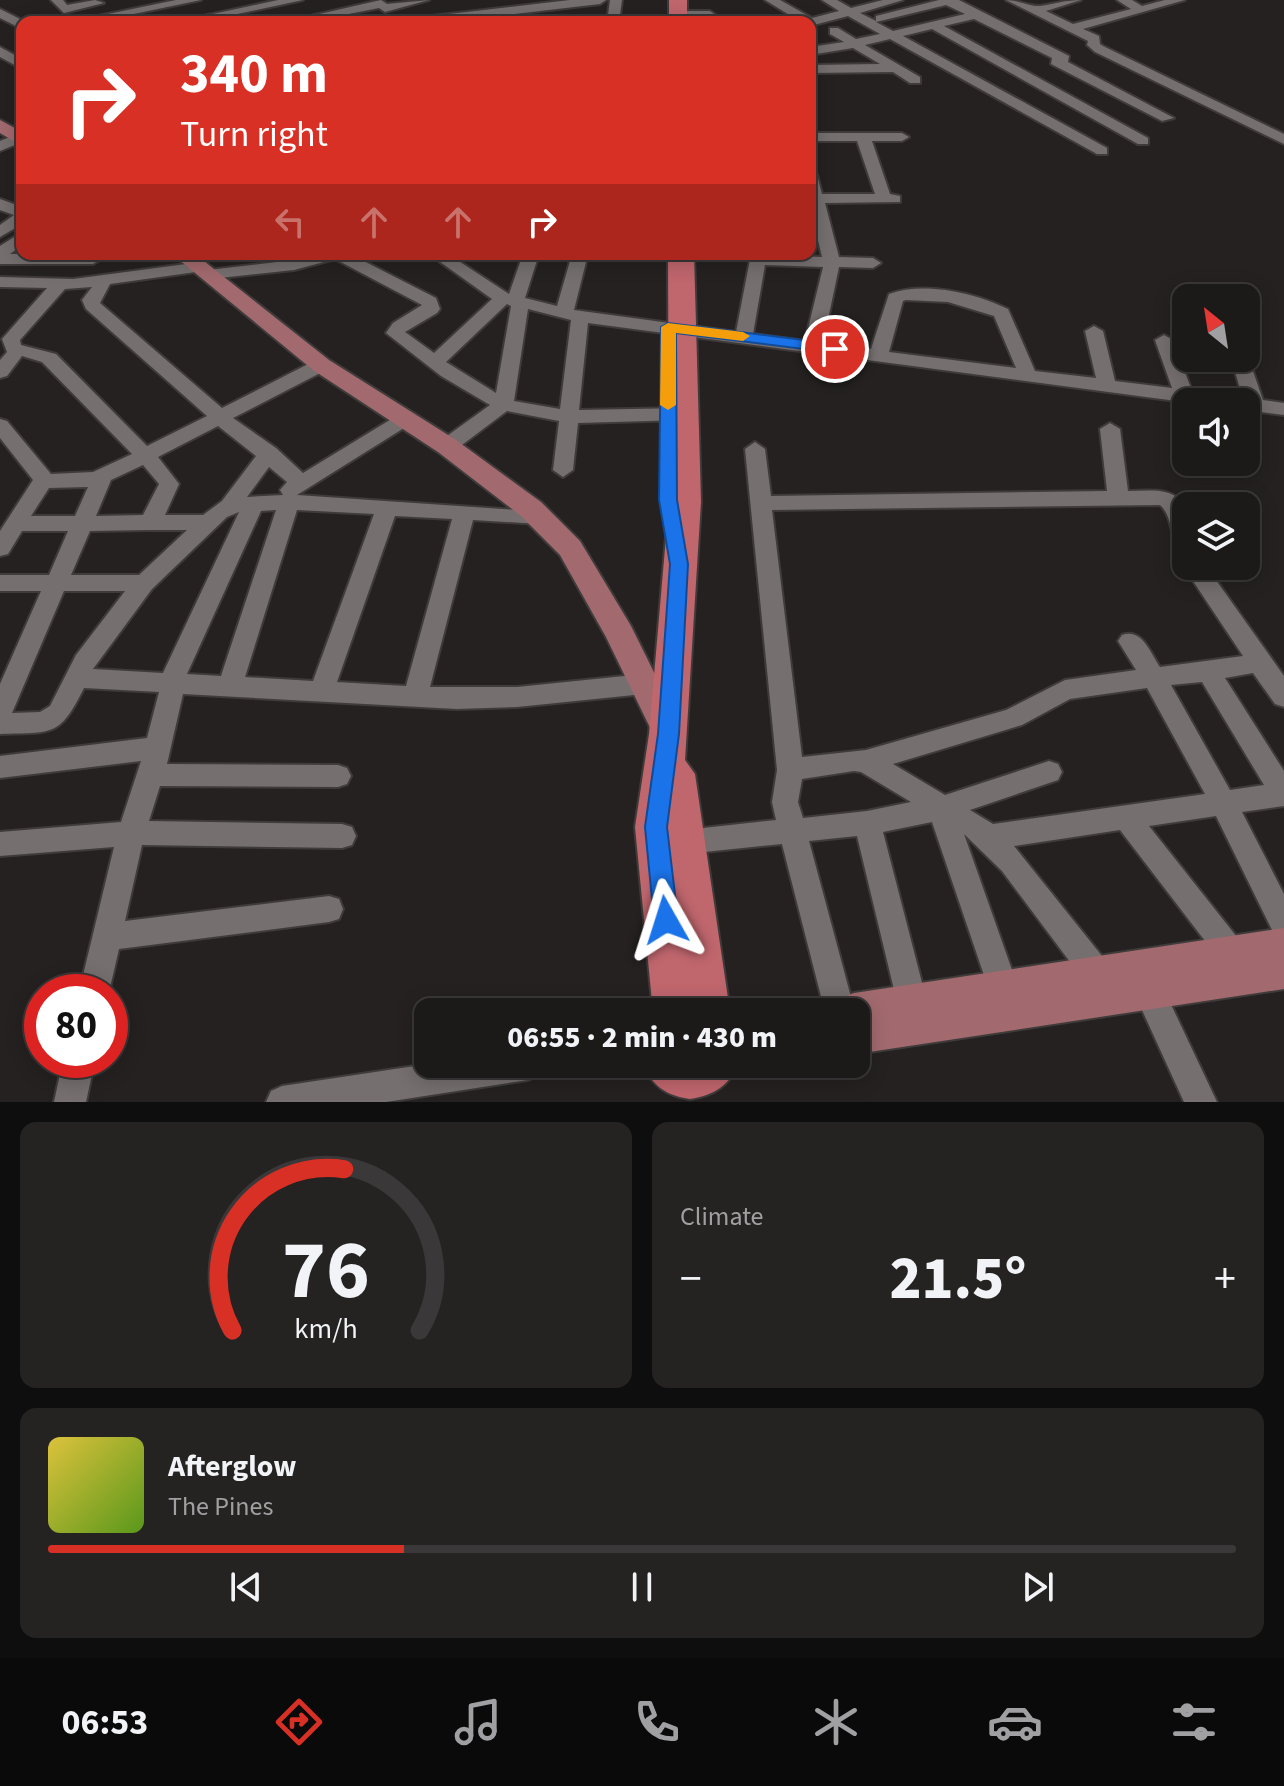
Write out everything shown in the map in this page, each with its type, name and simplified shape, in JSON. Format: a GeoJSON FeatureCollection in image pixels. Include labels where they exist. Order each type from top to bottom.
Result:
{"type":"FeatureCollection","features":[{"type":"Feature","properties":{"kind":"highway"},"geometry":{"type":"LineString","coordinates":[[669,260],[675,328],[676,414],[668,500],[679,564],[669,734],[656,827],[675,998]]}},
{"type":"Feature","properties":{"kind":"highway"},"geometry":{"type":"LineString","coordinates":[[675,328],[681,260]]}},
{"type":"Feature","properties":{"kind":"highway"},"geometry":{"type":"LineString","coordinates":[[669,734],[704,998]]}},
{"type":"Feature","properties":{"kind":"main road"},"geometry":{"type":"LineString","coordinates":[[198,265],[321,365],[447,446],[539,517],[570,548],[620,634],[669,734]]}},
{"type":"Feature","properties":{"kind":"main road"},"geometry":{"type":"LineString","coordinates":[[870,1032],[1147,988],[1239,963],[1284,946]]}},
{"type":"Feature","properties":{"kind":"main road"},"geometry":{"type":"LineString","coordinates":[[870,1009],[1003,987],[1099,976],[1239,963],[1284,970]]}},
{"type":"Feature","properties":{"kind":"street"},"geometry":{"type":"LineString","coordinates":[[57,0],[64,9],[117,0],[127,13]]}},
{"type":"Feature","properties":{"kind":"street"},"geometry":{"type":"LineString","coordinates":[[115,16],[195,0]]}},
{"type":"Feature","properties":{"kind":"street"},"geometry":{"type":"LineString","coordinates":[[203,16],[243,5],[297,0]]}},
{"type":"Feature","properties":{"kind":"street"},"geometry":{"type":"LineString","coordinates":[[320,16],[381,4],[423,0]]}},
{"type":"Feature","properties":{"kind":"street"},"geometry":{"type":"LineString","coordinates":[[485,16],[555,3],[600,0]]}},
{"type":"Feature","properties":{"kind":"street"},"geometry":{"type":"LineString","coordinates":[[771,0],[799,16]]}},
{"type":"Feature","properties":{"kind":"street"},"geometry":{"type":"LineString","coordinates":[[828,0],[1102,151]]}},
{"type":"Feature","properties":{"kind":"street"},"geometry":{"type":"LineString","coordinates":[[816,20],[897,0]]}},
{"type":"Feature","properties":{"kind":"street"},"geometry":{"type":"LineString","coordinates":[[867,22],[949,0],[977,15],[1284,140]]}},
{"type":"Feature","properties":{"kind":"street"},"geometry":{"type":"LineString","coordinates":[[979,82],[1076,56],[1093,45],[1095,39],[1012,0]]}},
{"type":"Feature","properties":{"kind":"street"},"geometry":{"type":"LineString","coordinates":[[1034,11],[1075,0]]}},
{"type":"Feature","properties":{"kind":"street"},"geometry":{"type":"LineString","coordinates":[[1123,0],[1141,10]]}},
{"type":"Feature","properties":{"kind":"street"},"geometry":{"type":"LineString","coordinates":[[1071,28],[1179,0]]}},
{"type":"Feature","properties":{"kind":"street"},"geometry":{"type":"LineString","coordinates":[[526,9],[530,16]]}},
{"type":"Feature","properties":{"kind":"street"},"geometry":{"type":"LineString","coordinates":[[600,15],[615,12]]}},
{"type":"Feature","properties":{"kind":"street"},"geometry":{"type":"LineString","coordinates":[[675,12],[711,16]]}},
{"type":"Feature","properties":{"kind":"street"},"geometry":{"type":"LineString","coordinates":[[816,50],[857,44],[977,15]]}},
{"type":"Feature","properties":{"kind":"street"},"geometry":{"type":"LineString","coordinates":[[935,26],[1143,141]]}},
{"type":"Feature","properties":{"kind":"street"},"geometry":{"type":"LineString","coordinates":[[834,31],[915,80]]}},
{"type":"Feature","properties":{"kind":"street"},"geometry":{"type":"LineString","coordinates":[[1076,56],[1167,118]]}},
{"type":"Feature","properties":{"kind":"street"},"geometry":{"type":"LineString","coordinates":[[816,69],[897,68]]}},
{"type":"Feature","properties":{"kind":"street"},"geometry":{"type":"LineString","coordinates":[[816,137],[902,137]]}},
{"type":"Feature","properties":{"kind":"street"},"geometry":{"type":"LineString","coordinates":[[816,198],[889,199],[863,137]]}},
{"type":"Feature","properties":{"kind":"street"},"geometry":{"type":"LineString","coordinates":[[813,346],[832,262],[816,208]]}},
{"type":"Feature","properties":{"kind":"street"},"geometry":{"type":"LineString","coordinates":[[0,232],[16,220]]}},
{"type":"Feature","properties":{"kind":"street"},"geometry":{"type":"LineString","coordinates":[[0,256],[16,242]]}},
{"type":"Feature","properties":{"kind":"street"},"geometry":{"type":"LineString","coordinates":[[94,260],[111,280]]}},
{"type":"Feature","properties":{"kind":"street"},"geometry":{"type":"LineString","coordinates":[[0,282],[60,284],[111,280],[198,265],[271,260]]}},
{"type":"Feature","properties":{"kind":"street"},"geometry":{"type":"LineString","coordinates":[[349,260],[430,302],[431,309],[399,327],[395,333],[479,393],[504,404],[567,415],[676,414]]}},
{"type":"Feature","properties":{"kind":"street"},"geometry":{"type":"LineString","coordinates":[[446,260],[513,302],[572,315],[1172,394]]}},
{"type":"Feature","properties":{"kind":"street"},"geometry":{"type":"LineString","coordinates":[[447,446],[504,404],[513,302],[529,260]]}},
{"type":"Feature","properties":{"kind":"street"},"geometry":{"type":"LineString","coordinates":[[563,470],[572,315],[579,260]]}},
{"type":"Feature","properties":{"kind":"street"},"geometry":{"type":"LineString","coordinates":[[744,337],[757,260]]}},
{"type":"Feature","properties":{"kind":"street"},"geometry":{"type":"LineString","coordinates":[[802,260],[873,263]]}},
{"type":"Feature","properties":{"kind":"street"},"geometry":{"type":"LineString","coordinates":[[111,280],[91,300],[92,305],[221,418],[269,453],[279,498],[230,687]]}},
{"type":"Feature","properties":{"kind":"street"},"geometry":{"type":"LineString","coordinates":[[60,284],[11,339],[12,348],[49,358],[164,475],[169,484],[150,523]]}},
{"type":"Feature","properties":{"kind":"street"},"geometry":{"type":"LineString","coordinates":[[879,355],[895,298],[910,292],[988,306],[1002,313],[1028,375]]}},
{"type":"Feature","properties":{"kind":"street"},"geometry":{"type":"LineString","coordinates":[[436,361],[513,302]]}},
{"type":"Feature","properties":{"kind":"street"},"geometry":{"type":"LineString","coordinates":[[1094,331],[1107,385]]}},
{"type":"Feature","properties":{"kind":"street"},"geometry":{"type":"LineString","coordinates":[[1164,340],[1181,388]]}},
{"type":"Feature","properties":{"kind":"street"},"geometry":{"type":"LineString","coordinates":[[0,372],[18,350]]}},
{"type":"Feature","properties":{"kind":"street"},"geometry":{"type":"LineString","coordinates":[[3,436],[44,480],[62,482],[103,476],[321,365]]}},
{"type":"Feature","properties":{"kind":"street"},"geometry":{"type":"LineString","coordinates":[[1260,406],[1284,409]]}},
{"type":"Feature","properties":{"kind":"street"},"geometry":{"type":"LineString","coordinates":[[98,974],[131,833],[151,775],[178,663],[279,498],[405,419]]}},
{"type":"Feature","properties":{"kind":"street"},"geometry":{"type":"LineString","coordinates":[[1110,429],[1118,498]]}},
{"type":"Feature","properties":{"kind":"street"},"geometry":{"type":"LineString","coordinates":[[755,449],[790,770],[785,802],[836,998]]}},
{"type":"Feature","properties":{"kind":"street"},"geometry":{"type":"LineString","coordinates":[[0,724],[34,724],[59,713],[93,650],[144,583],[229,506],[269,453]]}},
{"type":"Feature","properties":{"kind":"street"},"geometry":{"type":"LineString","coordinates":[[0,712],[103,476]]}},
{"type":"Feature","properties":{"kind":"street"},"geometry":{"type":"LineString","coordinates":[[0,548],[44,480]]}},
{"type":"Feature","properties":{"kind":"street"},"geometry":{"type":"LineString","coordinates":[[229,506],[279,498],[386,510],[539,517]]}},
{"type":"Feature","properties":{"kind":"street"},"geometry":{"type":"LineString","coordinates":[[760,503],[1118,498],[1172,502]]}},
{"type":"Feature","properties":{"kind":"street"},"geometry":{"type":"LineString","coordinates":[[322,690],[386,510]]}},
{"type":"Feature","properties":{"kind":"street"},"geometry":{"type":"LineString","coordinates":[[415,697],[464,514]]}},
{"type":"Feature","properties":{"kind":"street"},"geometry":{"type":"LineString","coordinates":[[14,524],[210,522]]}},
{"type":"Feature","properties":{"kind":"street"},"geometry":{"type":"LineString","coordinates":[[1204,580],[1284,697]]}},
{"type":"Feature","properties":{"kind":"street"},"geometry":{"type":"LineString","coordinates":[[0,583],[144,583]]}},
{"type":"Feature","properties":{"kind":"street"},"geometry":{"type":"LineString","coordinates":[[1130,641],[1154,677],[1223,802],[1284,924]]}},
{"type":"Feature","properties":{"kind":"street"},"geometry":{"type":"LineString","coordinates":[[790,770],[854,760],[866,761],[1013,718],[1065,690],[1208,672],[1249,663],[1264,667]]}},
{"type":"Feature","properties":{"kind":"street"},"geometry":{"type":"LineString","coordinates":[[990,837],[1284,794],[1208,672]]}},
{"type":"Feature","properties":{"kind":"street"},"geometry":{"type":"LineString","coordinates":[[76,678],[415,697],[517,697],[644,684]]}},
{"type":"Feature","properties":{"kind":"street"},"geometry":{"type":"LineString","coordinates":[[0,767],[157,748]]}},
{"type":"Feature","properties":{"kind":"street"},"geometry":{"type":"LineString","coordinates":[[866,761],[990,837],[1039,895],[1099,976]]}},
{"type":"Feature","properties":{"kind":"street"},"geometry":{"type":"LineString","coordinates":[[685,842],[867,823],[941,808],[1049,772]]}},
{"type":"Feature","properties":{"kind":"street"},"geometry":{"type":"LineString","coordinates":[[151,775],[338,776]]}},
{"type":"Feature","properties":{"kind":"street"},"geometry":{"type":"LineString","coordinates":[[941,808],[1003,987]]}},
{"type":"Feature","properties":{"kind":"street"},"geometry":{"type":"LineString","coordinates":[[1126,817],[1239,963]]}},
{"type":"Feature","properties":{"kind":"street"},"geometry":{"type":"LineString","coordinates":[[867,823],[912,1002]]}},
{"type":"Feature","properties":{"kind":"street"},"geometry":{"type":"LineString","coordinates":[[0,844],[131,833],[342,836]]}},
{"type":"Feature","properties":{"kind":"street"},"geometry":{"type":"LineString","coordinates":[[106,937],[329,909]]}},
{"type":"Feature","properties":{"kind":"street"},"geometry":{"type":"LineString","coordinates":[[1147,988],[1201,1102]]}},
{"type":"Feature","properties":{"kind":"street"},"geometry":{"type":"LineString","coordinates":[[70,1102],[75,1078]]}},
{"type":"Feature","properties":{"kind":"street"},"geometry":{"type":"LineString","coordinates":[[296,1101],[440,1078]]}},
{"type":"Feature","properties":{"kind":"slow traffic"},"geometry":{"type":"LineString","coordinates":[[668,405],[668,327],[743,336]]}},
{"type":"Feature","properties":{"kind":"route"},"geometry":{"type":"LineString","coordinates":[[666,920],[656,827],[669,734],[679,564],[668,500],[668,327],[835,349]]}}]}
